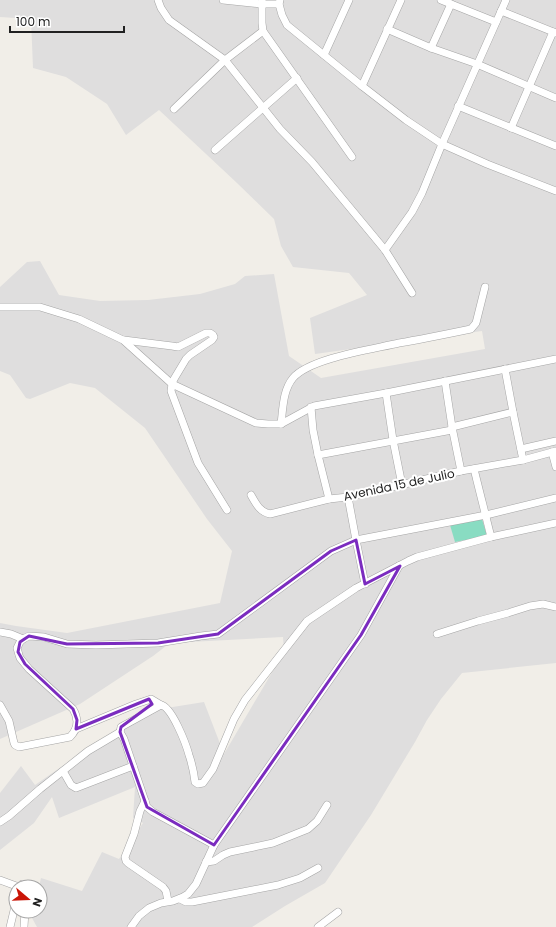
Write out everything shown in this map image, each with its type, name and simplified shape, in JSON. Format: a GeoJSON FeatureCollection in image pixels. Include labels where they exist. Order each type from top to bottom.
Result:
{"type":"FeatureCollection","features":[{"type":"Feature","properties":{"kind":"street"},"geometry":{"type":"LineString","coordinates":[[158,0],[161,8],[169,20],[225,60],[280,129],[312,162],[385,250],[412,293]]}},
{"type":"Feature","properties":{"kind":"street"},"geometry":{"type":"LineString","coordinates":[[223,0],[280,2],[282,15],[287,25],[406,120],[442,144],[486,164],[556,191]]}},
{"type":"Feature","properties":{"kind":"street"},"geometry":{"type":"LineString","coordinates":[[324,55],[349,0]]}},
{"type":"Feature","properties":{"kind":"street"},"geometry":{"type":"LineString","coordinates":[[362,86],[400,0]]}},
{"type":"Feature","properties":{"kind":"street"},"geometry":{"type":"LineString","coordinates":[[441,0],[496,22]]}},
{"type":"Feature","properties":{"kind":"street"},"geometry":{"type":"LineString","coordinates":[[385,250],[412,212],[422,193],[458,106],[506,0]]}},
{"type":"Feature","properties":{"kind":"street"},"geometry":{"type":"LineString","coordinates":[[262,2],[263,31],[352,157]]}},
{"type":"Feature","properties":{"kind":"street"},"geometry":{"type":"LineString","coordinates":[[430,48],[451,4]]}},
{"type":"Feature","properties":{"kind":"street"},"geometry":{"type":"LineString","coordinates":[[501,11],[555,33],[511,128]]}},
{"type":"Feature","properties":{"kind":"street"},"geometry":{"type":"LineString","coordinates":[[387,29],[430,48],[477,64],[556,98]]}},
{"type":"Feature","properties":{"kind":"street"},"geometry":{"type":"LineString","coordinates":[[174,109],[225,60],[263,31]]}},
{"type":"Feature","properties":{"kind":"street"},"geometry":{"type":"LineString","coordinates":[[215,150],[297,78]]}},
{"type":"Feature","properties":{"kind":"street"},"geometry":{"type":"LineString","coordinates":[[458,106],[556,146]]}},
{"type":"Feature","properties":{"kind":"street"},"geometry":{"type":"LineString","coordinates":[[281,424],[283,402],[286,390],[294,377],[299,373],[328,359],[471,329],[476,323],[485,287]]}},
{"type":"Feature","properties":{"kind":"street"},"geometry":{"type":"LineString","coordinates":[[0,307],[40,307],[79,319],[123,340],[172,384],[256,423],[281,424],[314,406],[556,359]]}},
{"type":"Feature","properties":{"kind":"street"},"geometry":{"type":"LineString","coordinates":[[123,340],[178,347],[206,333],[213,334],[214,337],[212,340],[186,359],[171,387],[172,394],[198,463],[227,510]]}},
{"type":"Feature","properties":{"kind":"street"},"geometry":{"type":"LineString","coordinates":[[505,369],[523,460]]}},
{"type":"Feature","properties":{"kind":"street"},"geometry":{"type":"LineString","coordinates":[[445,381],[452,428],[461,471]]}},
{"type":"Feature","properties":{"kind":"street"},"geometry":{"type":"LineString","coordinates":[[386,393],[402,485]]}},
{"type":"Feature","properties":{"kind":"street"},"geometry":{"type":"LineString","coordinates":[[311,407],[313,430],[329,499]]}},
{"type":"Feature","properties":{"kind":"street"},"geometry":{"type":"LineString","coordinates":[[318,455],[452,428],[513,412]]}},
{"type":"Feature","properties":{"kind":"street"},"geometry":{"type":"LineString","coordinates":[[520,449],[556,441]]}},
{"type":"Feature","properties":{"kind":"street"},"geometry":{"type":"LineString","coordinates":[[554,452],[556,467]]}},
{"type":"Feature","properties":{"kind":"street","name":"Avenida 15 de Julio"},"geometry":{"type":"LineString","coordinates":[[251,495],[261,511],[270,514],[329,499],[348,497],[461,471],[523,460],[554,452]]}},
{"type":"Feature","properties":{"kind":"street"},"geometry":{"type":"LineString","coordinates":[[474,469],[491,537]]}},
{"type":"Feature","properties":{"kind":"street"},"geometry":{"type":"LineString","coordinates":[[348,497],[365,584]]}},
{"type":"Feature","properties":{"kind":"street"},"geometry":{"type":"LineString","coordinates":[[0,705],[9,721],[14,743],[19,747],[70,737],[76,729],[78,720],[73,709],[29,668],[19,655],[17,648],[18,645],[22,639],[29,636],[44,637],[67,644],[96,645],[158,643],[218,634],[331,551],[356,540],[486,515],[556,498]]}},
{"type":"Feature","properties":{"kind":"street"},"geometry":{"type":"LineString","coordinates":[[76,729],[136,704],[152,699],[165,706],[173,716],[189,754],[195,782],[198,784],[203,782],[213,769],[234,719],[245,700],[307,621],[356,588],[417,557],[491,537],[556,523]]}},
{"type":"Feature","properties":{"kind":"street"},"geometry":{"type":"LineString","coordinates":[[131,927],[139,916],[149,908],[168,901],[180,899],[188,894],[196,884],[214,845],[361,635],[400,566]]}},
{"type":"Feature","properties":{"kind":"street"},"geometry":{"type":"LineString","coordinates":[[437,634],[478,620],[530,606],[543,604],[556,607]]}},
{"type":"Feature","properties":{"kind":"street"},"geometry":{"type":"LineString","coordinates":[[0,632],[11,634],[22,639]]}},
{"type":"Feature","properties":{"kind":"street"},"geometry":{"type":"LineString","coordinates":[[0,822],[88,751],[120,732],[121,727],[161,705]]}},
{"type":"Feature","properties":{"kind":"street"},"geometry":{"type":"LineString","coordinates":[[120,732],[124,739],[147,807],[152,812],[214,845]]}},
{"type":"Feature","properties":{"kind":"street"},"geometry":{"type":"LineString","coordinates":[[63,771],[71,785],[76,788],[133,766]]}},
{"type":"Feature","properties":{"kind":"street"},"geometry":{"type":"LineString","coordinates":[[145,801],[140,811],[134,834],[126,854],[126,859],[128,863],[163,887],[166,891],[168,901]]}},
{"type":"Feature","properties":{"kind":"street"},"geometry":{"type":"LineString","coordinates":[[206,862],[214,861],[230,852],[273,843],[308,828],[317,821],[327,805]]}},
{"type":"Feature","properties":{"kind":"street"},"geometry":{"type":"LineString","coordinates":[[180,899],[186,902],[192,902],[269,887],[300,878],[318,868]]}},
{"type":"Feature","properties":{"kind":"street"},"geometry":{"type":"LineString","coordinates":[[318,927],[338,912]]}},
{"type":"Feature","properties":{"kind":"highlighted area"},"geometry":{"type":"Polygon","coordinates":[[[356,540],[365,584],[400,566],[361,635],[214,845],[147,807],[120,732],[121,727],[152,704],[149,699],[76,729],[77,720],[73,709],[25,664],[18,652],[20,642],[29,636],[67,644],[158,643],[218,634],[331,551],[356,540]]]}},
{"type":"Feature","properties":{"kind":"shaded area"},"geometry":{"type":"Polygon","coordinates":[[[0,0],[556,0],[556,663],[462,673],[441,699],[427,720],[371,815],[325,883],[252,927],[37,927],[33,919],[48,919],[48,880],[82,891],[102,852],[119,859],[143,823],[133,818],[135,787],[59,818],[52,797],[34,823],[0,850],[0,793],[21,766],[35,785],[93,745],[154,710],[204,702],[224,754],[284,652],[283,637],[170,643],[153,656],[80,704],[0,739],[0,623],[67,633],[220,603],[232,551],[207,519],[145,428],[95,388],[70,383],[30,399],[26,398],[10,375],[0,371],[0,287],[27,262],[40,261],[59,295],[100,301],[148,300],[200,294],[235,284],[245,276],[274,274],[289,356],[321,378],[485,349],[482,331],[315,354],[310,318],[367,295],[349,273],[293,267],[281,246],[274,219],[159,110],[126,135],[107,104],[66,77],[33,68],[31,19],[0,17],[0,0]]]}},
{"type":"Feature","properties":{"kind":"green space"},"geometry":{"type":"Polygon","coordinates":[[[482,519],[487,536],[455,542],[450,525],[482,519]]]}}]}
